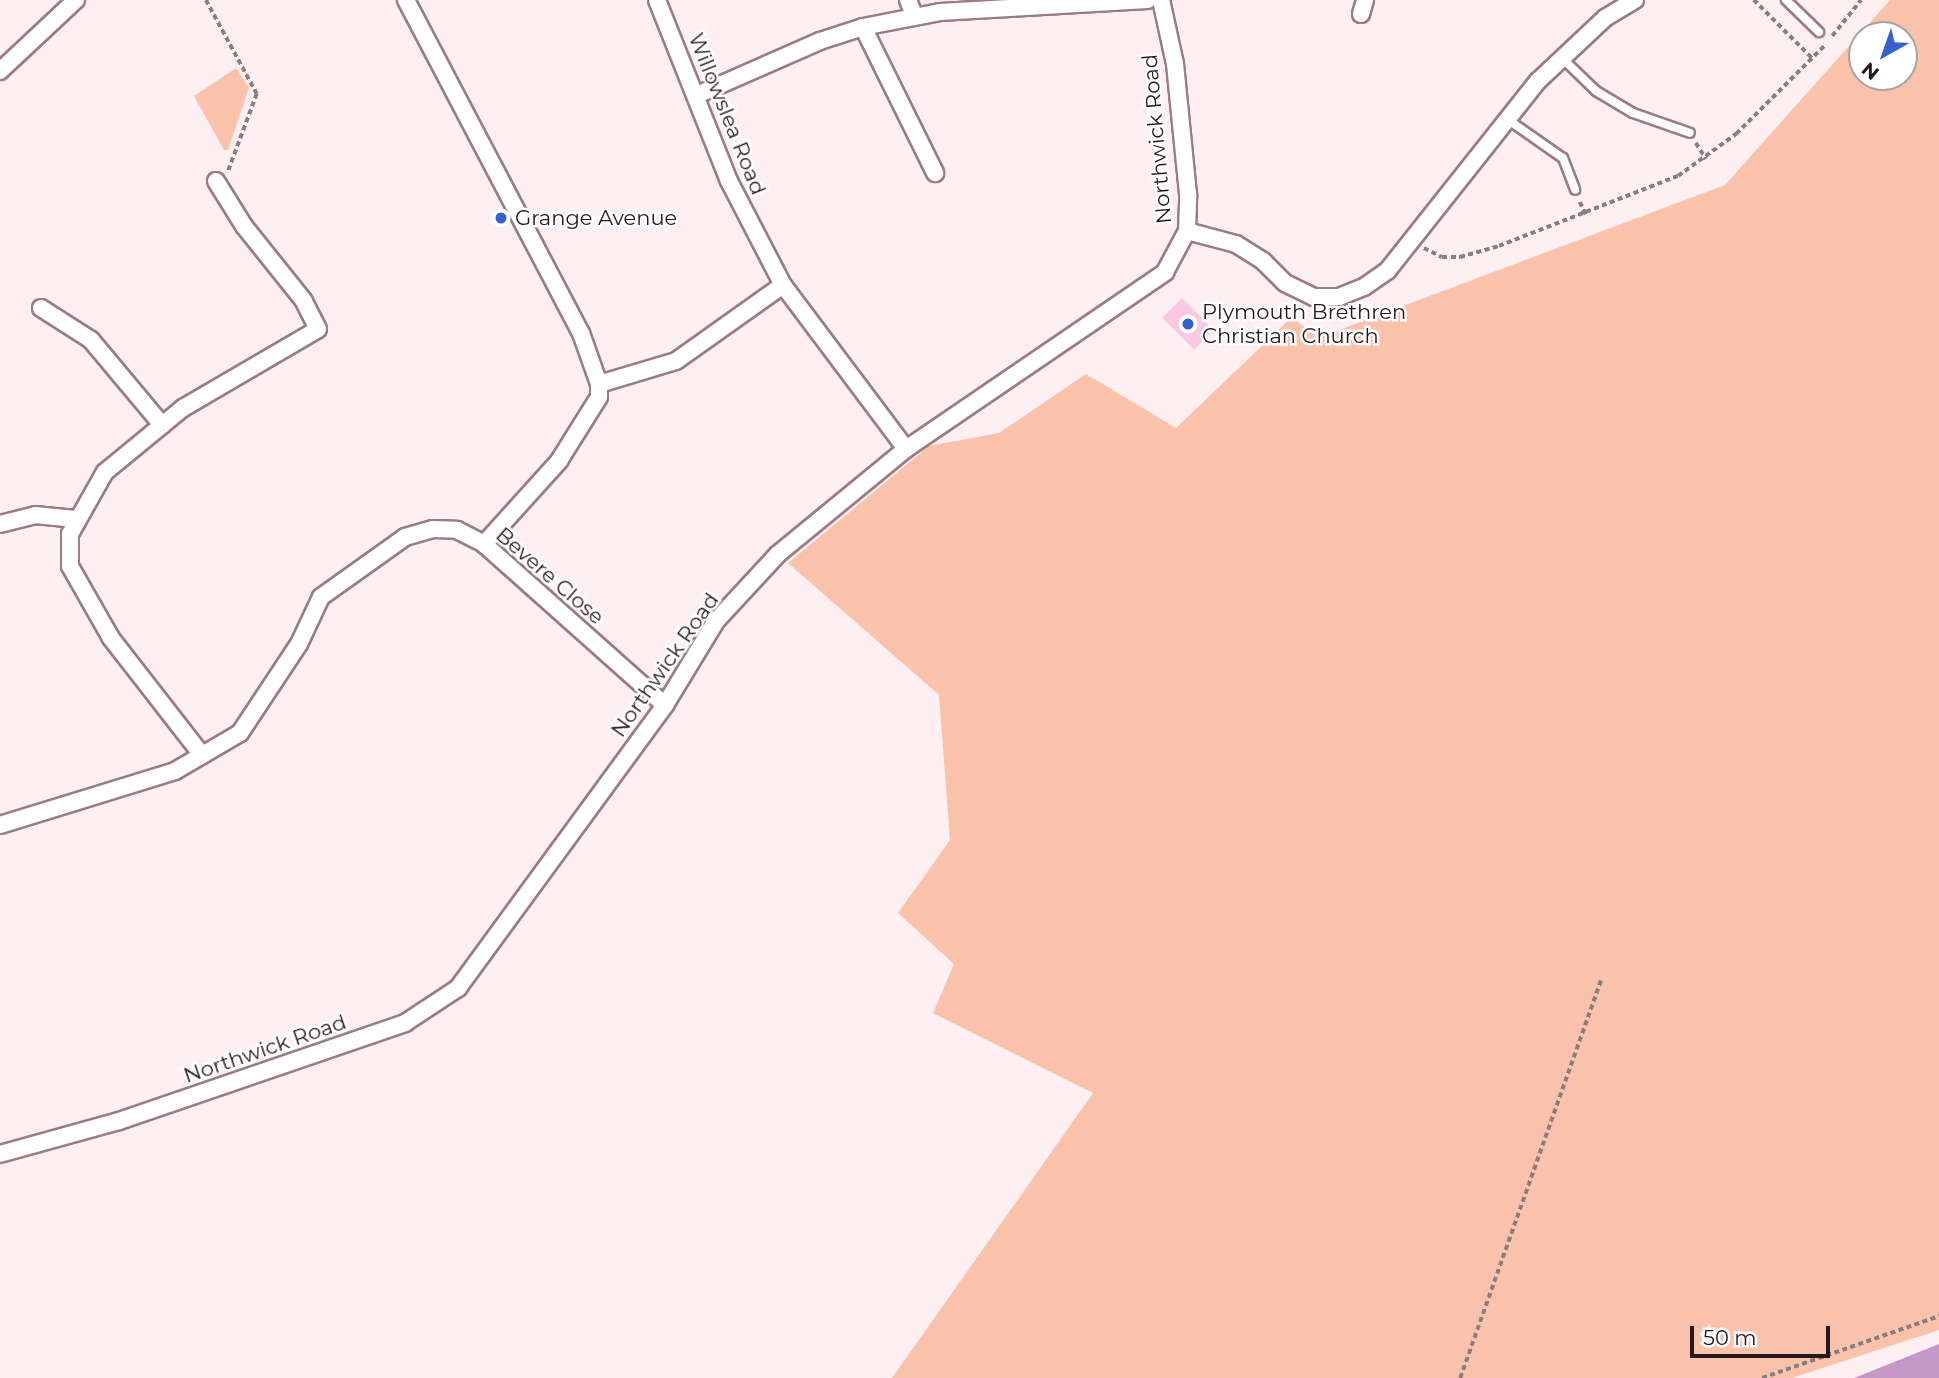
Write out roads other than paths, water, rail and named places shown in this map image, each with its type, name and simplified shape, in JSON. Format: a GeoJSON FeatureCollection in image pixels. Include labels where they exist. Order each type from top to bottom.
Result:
{"type":"FeatureCollection","features":[{"type":"Feature","properties":{"kind":"street"},"geometry":{"type":"LineString","coordinates":[[0,71],[76,0]]}},
{"type":"Feature","properties":{"kind":"street"},"geometry":{"type":"LineString","coordinates":[[406,0],[581,333],[599,384],[599,397],[559,461],[484,544]]}},
{"type":"Feature","properties":{"kind":"street","name":"Willowslea Road"},"geometry":{"type":"LineString","coordinates":[[657,0],[697,94],[729,181],[783,285],[906,449]]}},
{"type":"Feature","properties":{"kind":"street"},"geometry":{"type":"LineString","coordinates":[[908,0],[915,17]]}},
{"type":"Feature","properties":{"kind":"street"},"geometry":{"type":"LineString","coordinates":[[697,94],[820,41],[863,27],[915,17],[1148,0]]}},
{"type":"Feature","properties":{"kind":"street","name":"Northwick Road"},"geometry":{"type":"LineString","coordinates":[[0,1154],[119,1121],[405,1023],[458,988],[665,705],[716,621],[778,554],[906,449],[1159,276],[1187,231],[1175,64],[1161,0]]}},
{"type":"Feature","properties":{"kind":"street"},"geometry":{"type":"LineString","coordinates":[[1187,231],[1236,244],[1263,261],[1285,283],[1314,297],[1339,297],[1364,287],[1388,270],[1507,119],[1562,58],[1605,18],[1635,0]]}},
{"type":"Feature","properties":{"kind":"street"},"geometry":{"type":"LineString","coordinates":[[863,27],[935,173]]}},
{"type":"Feature","properties":{"kind":"street"},"geometry":{"type":"LineString","coordinates":[[202,755],[111,638],[70,566],[70,534],[76,519],[105,472],[162,425],[318,329],[304,301],[244,226],[216,181]]}},
{"type":"Feature","properties":{"kind":"street"},"geometry":{"type":"LineString","coordinates":[[599,384],[676,361],[783,285]]}},
{"type":"Feature","properties":{"kind":"street"},"geometry":{"type":"LineString","coordinates":[[41,308],[91,340],[162,425]]}},
{"type":"Feature","properties":{"kind":"street"},"geometry":{"type":"LineString","coordinates":[[0,524],[35,515],[76,519]]}},
{"type":"Feature","properties":{"kind":"street","name":"Bevere Close"},"geometry":{"type":"LineString","coordinates":[[0,825],[175,771],[240,733],[299,644],[321,597],[405,537],[433,528],[457,530],[484,544],[665,705]]}},
{"type":"Feature","properties":{"kind":"lane"},"geometry":{"type":"LineString","coordinates":[[1786,0],[1819,32]]}},
{"type":"Feature","properties":{"kind":"lane"},"geometry":{"type":"LineString","coordinates":[[1562,58],[1596,90],[1633,113],[1690,133]]}},
{"type":"Feature","properties":{"kind":"lane"},"geometry":{"type":"LineString","coordinates":[[1507,119],[1563,158],[1576,190]]}},
{"type":"Feature","properties":{"kind":"place","name":"Grange Avenue"},"geometry":{"type":"Point","coordinates":[501,218]}},
{"type":"Feature","properties":{"kind":"place","name":"Plymouth Brethren Christian Church"},"geometry":{"type":"Point","coordinates":[1188,324]}}]}
